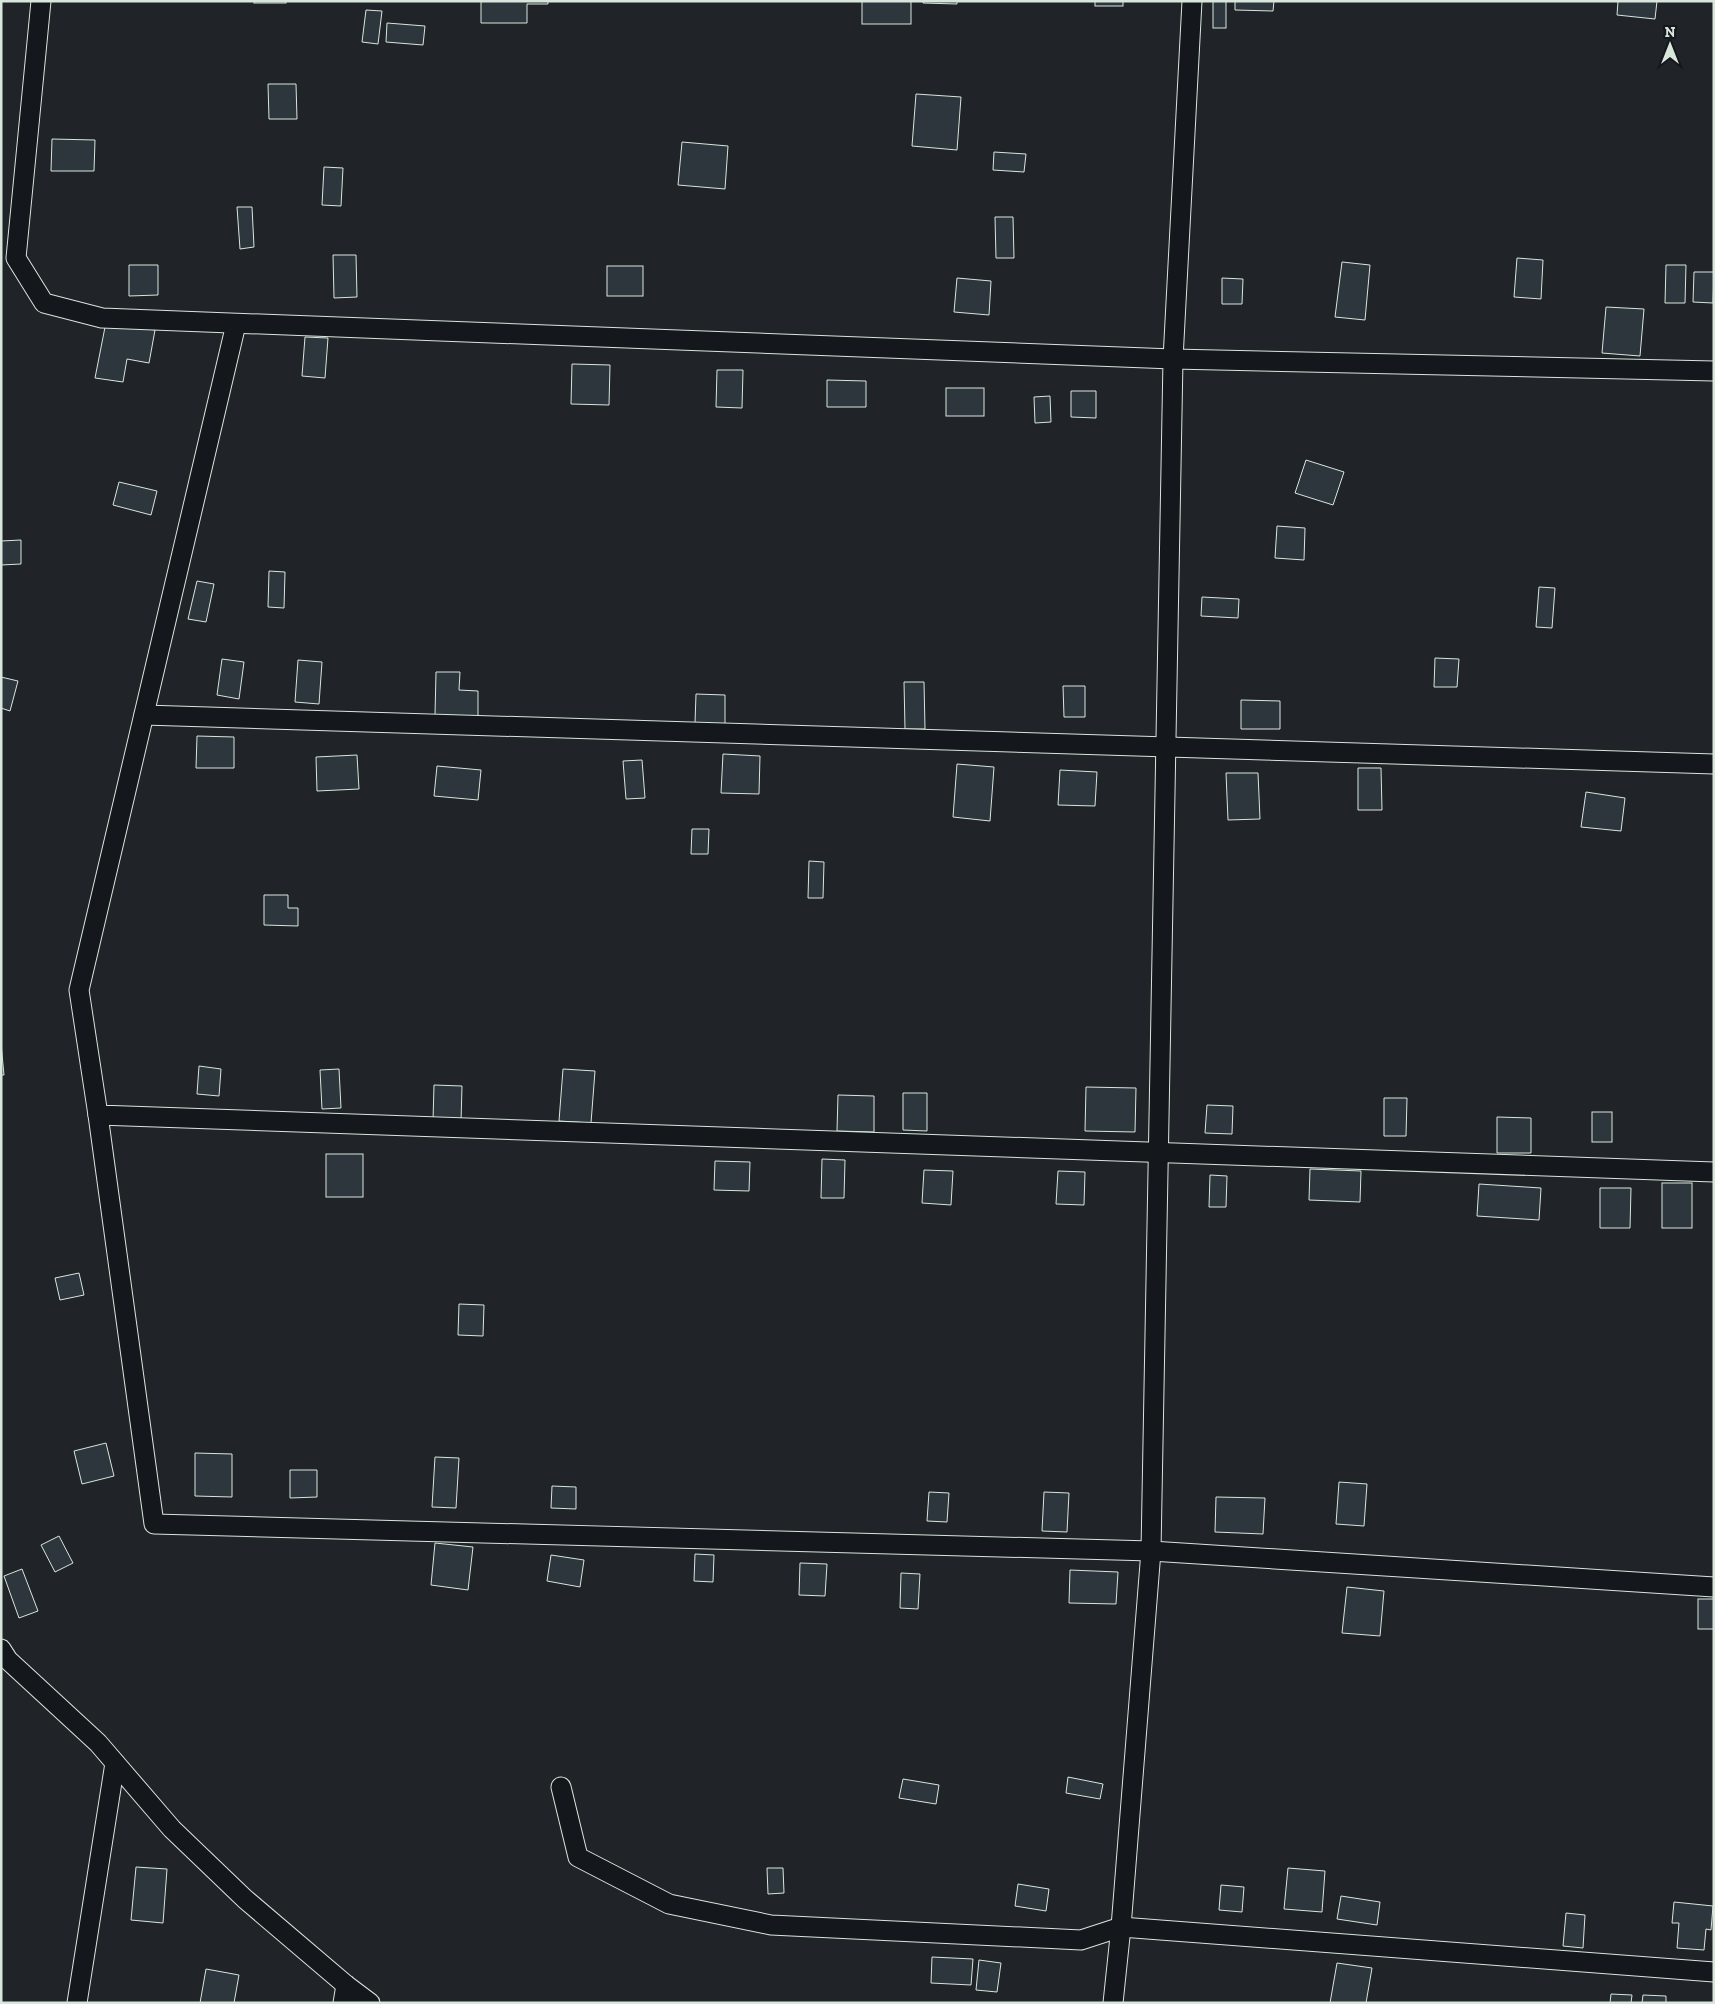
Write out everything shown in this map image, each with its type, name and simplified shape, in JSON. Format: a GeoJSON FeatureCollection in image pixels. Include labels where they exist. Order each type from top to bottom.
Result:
{"type":"FeatureCollection","features":[{"type":"Feature","properties":{"kind":"lane"},"geometry":{"type":"LineString","coordinates":[[42,1],[16,258],[44,303],[102,318],[1173,359],[1714,371]]}},
{"type":"Feature","properties":{"kind":"lane"},"geometry":{"type":"LineString","coordinates":[[1113,2003],[1122,1927],[1151,1551],[1173,359],[1192,1]]}},
{"type":"Feature","properties":{"kind":"lane"},"geometry":{"type":"LineString","coordinates":[[236,324],[79,990],[154,1524],[1151,1551],[1714,1587]]}},
{"type":"Feature","properties":{"kind":"lane"},"geometry":{"type":"LineString","coordinates":[[144,715],[1714,764]]}},
{"type":"Feature","properties":{"kind":"lane"},"geometry":{"type":"LineString","coordinates":[[98,1115],[1714,1172]]}},
{"type":"Feature","properties":{"kind":"lane"},"geometry":{"type":"LineString","coordinates":[[1,1649],[8,1660],[98,1743],[172,1829],[345,1994],[370,2003]]}},
{"type":"Feature","properties":{"kind":"lane"},"geometry":{"type":"LineString","coordinates":[[77,2003],[115,1763]]}},
{"type":"Feature","properties":{"kind":"lane"},"geometry":{"type":"LineString","coordinates":[[561,1787],[578,1857],[669,1904],[771,1925],[1081,1940],[1122,1927],[1714,1972]]}},
{"type":"Feature","properties":{"kind":"shaded area"},"geometry":{"type":"Polygon","coordinates":[[[1,1],[1714,1],[1714,2003],[1,2003],[1,1]]]}},
{"type":"Feature","properties":{"kind":"building"},"geometry":{"type":"Polygon","coordinates":[[[254,1],[286,1],[286,3],[254,3],[254,1]]]}},
{"type":"Feature","properties":{"kind":"building"},"geometry":{"type":"Polygon","coordinates":[[[481,1],[548,1],[548,4],[527,4],[527,23],[481,23],[481,1]]]}},
{"type":"Feature","properties":{"kind":"building"},"geometry":{"type":"Polygon","coordinates":[[[862,1],[911,1],[911,24],[862,24],[862,1]]]}},
{"type":"Feature","properties":{"kind":"building"},"geometry":{"type":"Polygon","coordinates":[[[923,1],[957,1],[957,4],[923,3],[923,1]]]}},
{"type":"Feature","properties":{"kind":"building"},"geometry":{"type":"Polygon","coordinates":[[[1095,1],[1123,1],[1123,6],[1095,6],[1095,1]]]}},
{"type":"Feature","properties":{"kind":"building"},"geometry":{"type":"Polygon","coordinates":[[[1213,1],[1226,1],[1226,28],[1213,28],[1213,1]]]}},
{"type":"Feature","properties":{"kind":"building"},"geometry":{"type":"Polygon","coordinates":[[[1235,1],[1274,1],[1273,11],[1235,10],[1235,1]]]}},
{"type":"Feature","properties":{"kind":"building"},"geometry":{"type":"Polygon","coordinates":[[[1618,1],[1657,1],[1655,19],[1617,15],[1618,1]]]}},
{"type":"Feature","properties":{"kind":"building"},"geometry":{"type":"Polygon","coordinates":[[[366,10],[382,11],[378,44],[362,42],[366,10]]]}},
{"type":"Feature","properties":{"kind":"building"},"geometry":{"type":"Polygon","coordinates":[[[387,23],[425,26],[423,45],[386,42],[387,23]]]}},
{"type":"Feature","properties":{"kind":"building"},"geometry":{"type":"Polygon","coordinates":[[[268,84],[296,84],[297,119],[269,119],[268,84]]]}},
{"type":"Feature","properties":{"kind":"building"},"geometry":{"type":"Polygon","coordinates":[[[916,94],[961,97],[957,150],[912,146],[916,94]]]}},
{"type":"Feature","properties":{"kind":"building"},"geometry":{"type":"Polygon","coordinates":[[[52,139],[95,140],[94,171],[51,171],[52,139]]]}},
{"type":"Feature","properties":{"kind":"building"},"geometry":{"type":"Polygon","coordinates":[[[682,142],[728,146],[725,189],[678,185],[682,142]]]}},
{"type":"Feature","properties":{"kind":"building"},"geometry":{"type":"Polygon","coordinates":[[[994,152],[1026,154],[1024,172],[993,170],[994,152]]]}},
{"type":"Feature","properties":{"kind":"building"},"geometry":{"type":"Polygon","coordinates":[[[324,167],[343,168],[341,206],[322,205],[324,167]]]}},
{"type":"Feature","properties":{"kind":"building"},"geometry":{"type":"Polygon","coordinates":[[[237,207],[252,207],[254,247],[240,249],[237,207]]]}},
{"type":"Feature","properties":{"kind":"building"},"geometry":{"type":"Polygon","coordinates":[[[995,217],[1013,217],[1014,258],[996,258],[995,217]]]}},
{"type":"Feature","properties":{"kind":"building"},"geometry":{"type":"Polygon","coordinates":[[[333,255],[356,255],[357,297],[334,298],[333,255]]]}},
{"type":"Feature","properties":{"kind":"building"},"geometry":{"type":"Polygon","coordinates":[[[1517,258],[1543,260],[1541,299],[1514,297],[1517,258]]]}},
{"type":"Feature","properties":{"kind":"building"},"geometry":{"type":"Polygon","coordinates":[[[1342,262],[1370,265],[1365,320],[1335,317],[1342,262]]]}},
{"type":"Feature","properties":{"kind":"building"},"geometry":{"type":"Polygon","coordinates":[[[129,265],[158,265],[158,295],[129,296],[129,265]]]}},
{"type":"Feature","properties":{"kind":"building"},"geometry":{"type":"Polygon","coordinates":[[[1666,265],[1686,265],[1685,303],[1665,303],[1666,265]]]}},
{"type":"Feature","properties":{"kind":"building"},"geometry":{"type":"Polygon","coordinates":[[[607,266],[643,266],[643,296],[607,296],[607,266]]]}},
{"type":"Feature","properties":{"kind":"building"},"geometry":{"type":"Polygon","coordinates":[[[1694,272],[1714,272],[1713,303],[1693,302],[1694,272]]]}},
{"type":"Feature","properties":{"kind":"building"},"geometry":{"type":"Polygon","coordinates":[[[957,278],[991,281],[989,315],[954,312],[957,278]]]}},
{"type":"Feature","properties":{"kind":"building"},"geometry":{"type":"Polygon","coordinates":[[[1222,278],[1243,279],[1242,304],[1222,304],[1222,278]]]}},
{"type":"Feature","properties":{"kind":"building"},"geometry":{"type":"Polygon","coordinates":[[[1606,307],[1644,309],[1640,356],[1602,353],[1606,307]]]}},
{"type":"Feature","properties":{"kind":"building"},"geometry":{"type":"Polygon","coordinates":[[[106,322],[155,330],[149,363],[127,359],[123,382],[95,378],[106,322]]]}},
{"type":"Feature","properties":{"kind":"building"},"geometry":{"type":"Polygon","coordinates":[[[305,337],[328,338],[325,378],[302,376],[305,337]]]}},
{"type":"Feature","properties":{"kind":"building"},"geometry":{"type":"Polygon","coordinates":[[[572,364],[610,365],[609,405],[571,404],[572,364]]]}},
{"type":"Feature","properties":{"kind":"building"},"geometry":{"type":"Polygon","coordinates":[[[717,370],[743,370],[742,408],[716,407],[717,370]]]}},
{"type":"Feature","properties":{"kind":"building"},"geometry":{"type":"Polygon","coordinates":[[[827,380],[866,381],[866,407],[827,407],[827,380]]]}},
{"type":"Feature","properties":{"kind":"building"},"geometry":{"type":"Polygon","coordinates":[[[946,388],[984,388],[984,416],[946,416],[946,388]]]}},
{"type":"Feature","properties":{"kind":"building"},"geometry":{"type":"Polygon","coordinates":[[[1071,391],[1096,391],[1096,418],[1071,417],[1071,391]]]}},
{"type":"Feature","properties":{"kind":"building"},"geometry":{"type":"Polygon","coordinates":[[[1050,396],[1051,422],[1035,423],[1034,397],[1050,396]]]}},
{"type":"Feature","properties":{"kind":"building"},"geometry":{"type":"Polygon","coordinates":[[[1306,460],[1344,472],[1333,505],[1295,493],[1306,460]]]}},
{"type":"Feature","properties":{"kind":"building"},"geometry":{"type":"Polygon","coordinates":[[[119,482],[157,491],[151,515],[113,505],[119,482]]]}},
{"type":"Feature","properties":{"kind":"building"},"geometry":{"type":"Polygon","coordinates":[[[1277,526],[1305,528],[1304,560],[1275,558],[1277,526]]]}},
{"type":"Feature","properties":{"kind":"building"},"geometry":{"type":"Polygon","coordinates":[[[21,540],[21,564],[1,565],[1,541],[21,540]]]}},
{"type":"Feature","properties":{"kind":"building"},"geometry":{"type":"Polygon","coordinates":[[[269,571],[285,572],[284,608],[268,607],[269,571]]]}},
{"type":"Feature","properties":{"kind":"building"},"geometry":{"type":"Polygon","coordinates":[[[197,581],[214,584],[206,622],[188,619],[197,581]]]}},
{"type":"Feature","properties":{"kind":"building"},"geometry":{"type":"Polygon","coordinates":[[[1539,587],[1555,588],[1552,628],[1536,627],[1539,587]]]}},
{"type":"Feature","properties":{"kind":"building"},"geometry":{"type":"Polygon","coordinates":[[[1202,597],[1239,599],[1238,618],[1201,616],[1202,597]]]}},
{"type":"Feature","properties":{"kind":"building"},"geometry":{"type":"Polygon","coordinates":[[[1435,658],[1459,659],[1457,687],[1434,687],[1435,658]]]}},
{"type":"Feature","properties":{"kind":"building"},"geometry":{"type":"Polygon","coordinates":[[[222,659],[244,662],[239,699],[217,695],[222,659]]]}},
{"type":"Feature","properties":{"kind":"building"},"geometry":{"type":"Polygon","coordinates":[[[298,660],[322,662],[319,704],[295,702],[298,660]]]}},
{"type":"Feature","properties":{"kind":"building"},"geometry":{"type":"Polygon","coordinates":[[[436,672],[460,672],[459,690],[478,691],[478,716],[435,715],[436,672]]]}},
{"type":"Feature","properties":{"kind":"building"},"geometry":{"type":"Polygon","coordinates":[[[1,677],[18,681],[10,711],[1,708],[1,677]]]}},
{"type":"Feature","properties":{"kind":"building"},"geometry":{"type":"Polygon","coordinates":[[[904,682],[924,682],[925,729],[905,729],[904,682]]]}},
{"type":"Feature","properties":{"kind":"building"},"geometry":{"type":"Polygon","coordinates":[[[1063,686],[1085,686],[1085,717],[1064,717],[1063,686]]]}},
{"type":"Feature","properties":{"kind":"building"},"geometry":{"type":"Polygon","coordinates":[[[696,694],[725,695],[725,724],[695,723],[696,694]]]}},
{"type":"Feature","properties":{"kind":"building"},"geometry":{"type":"Polygon","coordinates":[[[1241,700],[1280,701],[1280,729],[1241,729],[1241,700]]]}},
{"type":"Feature","properties":{"kind":"building"},"geometry":{"type":"Polygon","coordinates":[[[197,736],[234,737],[234,768],[196,768],[197,736]]]}},
{"type":"Feature","properties":{"kind":"building"},"geometry":{"type":"Polygon","coordinates":[[[723,754],[760,756],[759,794],[721,793],[723,754]]]}},
{"type":"Feature","properties":{"kind":"building"},"geometry":{"type":"Polygon","coordinates":[[[357,755],[359,789],[317,791],[316,757],[357,755]]]}},
{"type":"Feature","properties":{"kind":"building"},"geometry":{"type":"Polygon","coordinates":[[[642,760],[645,798],[626,799],[623,761],[642,760]]]}},
{"type":"Feature","properties":{"kind":"building"},"geometry":{"type":"Polygon","coordinates":[[[957,764],[994,767],[990,821],[953,817],[957,764]]]}},
{"type":"Feature","properties":{"kind":"building"},"geometry":{"type":"Polygon","coordinates":[[[437,766],[481,770],[478,800],[434,796],[437,766]]]}},
{"type":"Feature","properties":{"kind":"building"},"geometry":{"type":"Polygon","coordinates":[[[1358,768],[1381,768],[1382,810],[1358,810],[1358,768]]]}},
{"type":"Feature","properties":{"kind":"building"},"geometry":{"type":"Polygon","coordinates":[[[1060,770],[1097,772],[1095,806],[1058,805],[1060,770]]]}},
{"type":"Feature","properties":{"kind":"building"},"geometry":{"type":"Polygon","coordinates":[[[1226,773],[1258,773],[1260,819],[1228,820],[1226,773]]]}},
{"type":"Feature","properties":{"kind":"building"},"geometry":{"type":"Polygon","coordinates":[[[1586,792],[1625,798],[1621,831],[1581,827],[1586,792]]]}},
{"type":"Feature","properties":{"kind":"building"},"geometry":{"type":"Polygon","coordinates":[[[692,829],[709,829],[708,854],[691,854],[692,829]]]}},
{"type":"Feature","properties":{"kind":"building"},"geometry":{"type":"Polygon","coordinates":[[[809,861],[824,862],[823,898],[808,898],[809,861]]]}},
{"type":"Feature","properties":{"kind":"building"},"geometry":{"type":"Polygon","coordinates":[[[264,895],[288,895],[288,908],[298,908],[298,926],[264,925],[264,895]]]}},
{"type":"Feature","properties":{"kind":"building"},"geometry":{"type":"Polygon","coordinates":[[[1,1044],[4,1075],[1,1075],[1,1044]]]}},
{"type":"Feature","properties":{"kind":"building"},"geometry":{"type":"Polygon","coordinates":[[[199,1066],[221,1069],[219,1096],[197,1094],[199,1066]]]}},
{"type":"Feature","properties":{"kind":"building"},"geometry":{"type":"Polygon","coordinates":[[[339,1069],[341,1108],[322,1109],[320,1070],[339,1069]]]}},
{"type":"Feature","properties":{"kind":"building"},"geometry":{"type":"Polygon","coordinates":[[[563,1069],[595,1071],[591,1123],[559,1121],[563,1069]]]}},
{"type":"Feature","properties":{"kind":"building"},"geometry":{"type":"Polygon","coordinates":[[[434,1085],[462,1086],[461,1122],[433,1121],[434,1085]]]}},
{"type":"Feature","properties":{"kind":"building"},"geometry":{"type":"Polygon","coordinates":[[[1086,1087],[1136,1088],[1135,1132],[1085,1131],[1086,1087]]]}},
{"type":"Feature","properties":{"kind":"building"},"geometry":{"type":"Polygon","coordinates":[[[903,1093],[927,1093],[927,1131],[903,1130],[903,1093]]]}},
{"type":"Feature","properties":{"kind":"building"},"geometry":{"type":"Polygon","coordinates":[[[838,1095],[874,1096],[874,1132],[837,1131],[838,1095]]]}},
{"type":"Feature","properties":{"kind":"building"},"geometry":{"type":"Polygon","coordinates":[[[1384,1098],[1407,1098],[1406,1136],[1384,1136],[1384,1098]]]}},
{"type":"Feature","properties":{"kind":"building"},"geometry":{"type":"Polygon","coordinates":[[[1207,1105],[1233,1106],[1232,1134],[1205,1133],[1207,1105]]]}},
{"type":"Feature","properties":{"kind":"building"},"geometry":{"type":"Polygon","coordinates":[[[1592,1112],[1612,1112],[1612,1142],[1592,1142],[1592,1112]]]}},
{"type":"Feature","properties":{"kind":"building"},"geometry":{"type":"Polygon","coordinates":[[[1497,1117],[1531,1118],[1531,1153],[1497,1153],[1497,1117]]]}},
{"type":"Feature","properties":{"kind":"building"},"geometry":{"type":"Polygon","coordinates":[[[326,1154],[363,1154],[363,1197],[326,1197],[326,1154]]]}},
{"type":"Feature","properties":{"kind":"building"},"geometry":{"type":"Polygon","coordinates":[[[822,1159],[845,1160],[844,1198],[821,1198],[822,1159]]]}},
{"type":"Feature","properties":{"kind":"building"},"geometry":{"type":"Polygon","coordinates":[[[715,1161],[750,1162],[749,1191],[714,1190],[715,1161]]]}},
{"type":"Feature","properties":{"kind":"building"},"geometry":{"type":"Polygon","coordinates":[[[1310,1169],[1361,1171],[1360,1202],[1309,1200],[1310,1169]]]}},
{"type":"Feature","properties":{"kind":"building"},"geometry":{"type":"Polygon","coordinates":[[[924,1170],[953,1171],[951,1205],[922,1203],[924,1170]]]}},
{"type":"Feature","properties":{"kind":"building"},"geometry":{"type":"Polygon","coordinates":[[[1058,1171],[1085,1172],[1084,1205],[1056,1204],[1058,1171]]]}},
{"type":"Feature","properties":{"kind":"building"},"geometry":{"type":"Polygon","coordinates":[[[1210,1175],[1227,1176],[1226,1207],[1209,1207],[1210,1175]]]}},
{"type":"Feature","properties":{"kind":"building"},"geometry":{"type":"Polygon","coordinates":[[[1662,1183],[1692,1183],[1692,1228],[1662,1228],[1662,1183]]]}},
{"type":"Feature","properties":{"kind":"building"},"geometry":{"type":"Polygon","coordinates":[[[1479,1184],[1541,1188],[1539,1220],[1477,1216],[1479,1184]]]}},
{"type":"Feature","properties":{"kind":"building"},"geometry":{"type":"Polygon","coordinates":[[[1600,1188],[1631,1188],[1630,1228],[1600,1228],[1600,1188]]]}},
{"type":"Feature","properties":{"kind":"building"},"geometry":{"type":"Polygon","coordinates":[[[79,1273],[84,1295],[60,1300],[55,1278],[79,1273]]]}},
{"type":"Feature","properties":{"kind":"building"},"geometry":{"type":"Polygon","coordinates":[[[459,1304],[484,1305],[483,1336],[458,1335],[459,1304]]]}},
{"type":"Feature","properties":{"kind":"building"},"geometry":{"type":"Polygon","coordinates":[[[106,1443],[114,1476],[82,1484],[74,1451],[106,1443]]]}},
{"type":"Feature","properties":{"kind":"building"},"geometry":{"type":"Polygon","coordinates":[[[195,1453],[232,1454],[232,1497],[195,1496],[195,1453]]]}},
{"type":"Feature","properties":{"kind":"building"},"geometry":{"type":"Polygon","coordinates":[[[435,1457],[459,1458],[456,1508],[432,1507],[435,1457]]]}},
{"type":"Feature","properties":{"kind":"building"},"geometry":{"type":"Polygon","coordinates":[[[290,1470],[317,1470],[317,1497],[290,1498],[290,1470]]]}},
{"type":"Feature","properties":{"kind":"building"},"geometry":{"type":"Polygon","coordinates":[[[1339,1482],[1367,1484],[1364,1526],[1336,1524],[1339,1482]]]}},
{"type":"Feature","properties":{"kind":"building"},"geometry":{"type":"Polygon","coordinates":[[[552,1486],[576,1487],[576,1509],[551,1508],[552,1486]]]}},
{"type":"Feature","properties":{"kind":"building"},"geometry":{"type":"Polygon","coordinates":[[[929,1492],[949,1493],[947,1522],[927,1521],[929,1492]]]}},
{"type":"Feature","properties":{"kind":"building"},"geometry":{"type":"Polygon","coordinates":[[[1044,1492],[1069,1493],[1067,1532],[1042,1531],[1044,1492]]]}},
{"type":"Feature","properties":{"kind":"building"},"geometry":{"type":"Polygon","coordinates":[[[1216,1497],[1265,1498],[1263,1534],[1215,1532],[1216,1497]]]}},
{"type":"Feature","properties":{"kind":"building"},"geometry":{"type":"Polygon","coordinates":[[[59,1536],[73,1563],[55,1572],[41,1545],[59,1536]]]}},
{"type":"Feature","properties":{"kind":"building"},"geometry":{"type":"Polygon","coordinates":[[[435,1543],[473,1547],[468,1590],[431,1585],[435,1543]]]}},
{"type":"Feature","properties":{"kind":"building"},"geometry":{"type":"Polygon","coordinates":[[[695,1554],[714,1555],[713,1582],[694,1581],[695,1554]]]}},
{"type":"Feature","properties":{"kind":"building"},"geometry":{"type":"Polygon","coordinates":[[[551,1555],[584,1560],[580,1587],[547,1581],[551,1555]]]}},
{"type":"Feature","properties":{"kind":"building"},"geometry":{"type":"Polygon","coordinates":[[[800,1563],[827,1564],[825,1596],[799,1595],[800,1563]]]}},
{"type":"Feature","properties":{"kind":"building"},"geometry":{"type":"Polygon","coordinates":[[[22,1569],[38,1611],[19,1618],[4,1576],[22,1569]]]}},
{"type":"Feature","properties":{"kind":"building"},"geometry":{"type":"Polygon","coordinates":[[[1070,1570],[1118,1572],[1116,1604],[1069,1603],[1070,1570]]]}},
{"type":"Feature","properties":{"kind":"building"},"geometry":{"type":"Polygon","coordinates":[[[901,1573],[920,1574],[918,1609],[900,1608],[901,1573]]]}},
{"type":"Feature","properties":{"kind":"building"},"geometry":{"type":"Polygon","coordinates":[[[1347,1587],[1384,1591],[1380,1636],[1342,1633],[1347,1587]]]}},
{"type":"Feature","properties":{"kind":"building"},"geometry":{"type":"Polygon","coordinates":[[[1698,1599],[1714,1599],[1714,1629],[1698,1629],[1698,1599]]]}},
{"type":"Feature","properties":{"kind":"building"},"geometry":{"type":"Polygon","coordinates":[[[1068,1777],[1103,1784],[1100,1799],[1066,1793],[1068,1777]]]}},
{"type":"Feature","properties":{"kind":"building"},"geometry":{"type":"Polygon","coordinates":[[[903,1779],[939,1785],[936,1804],[899,1798],[903,1779]]]}},
{"type":"Feature","properties":{"kind":"building"},"geometry":{"type":"Polygon","coordinates":[[[136,1867],[167,1869],[163,1923],[131,1920],[136,1867]]]}},
{"type":"Feature","properties":{"kind":"building"},"geometry":{"type":"Polygon","coordinates":[[[767,1868],[783,1868],[784,1893],[768,1894],[767,1868]]]}},
{"type":"Feature","properties":{"kind":"building"},"geometry":{"type":"Polygon","coordinates":[[[1288,1868],[1325,1871],[1322,1912],[1284,1909],[1288,1868]]]}},
{"type":"Feature","properties":{"kind":"building"},"geometry":{"type":"Polygon","coordinates":[[[1018,1884],[1049,1889],[1046,1911],[1015,1906],[1018,1884]]]}},
{"type":"Feature","properties":{"kind":"building"},"geometry":{"type":"Polygon","coordinates":[[[1221,1885],[1244,1887],[1242,1912],[1219,1910],[1221,1885]]]}},
{"type":"Feature","properties":{"kind":"building"},"geometry":{"type":"Polygon","coordinates":[[[1341,1896],[1380,1902],[1377,1925],[1337,1919],[1341,1896]]]}},
{"type":"Feature","properties":{"kind":"building"},"geometry":{"type":"Polygon","coordinates":[[[1674,1902],[1713,1906],[1711,1930],[1706,1929],[1704,1950],[1677,1948],[1679,1923],[1672,1923],[1674,1902]]]}},
{"type":"Feature","properties":{"kind":"building"},"geometry":{"type":"Polygon","coordinates":[[[1566,1913],[1585,1915],[1583,1948],[1563,1946],[1566,1913]]]}},
{"type":"Feature","properties":{"kind":"building"},"geometry":{"type":"Polygon","coordinates":[[[932,1957],[973,1959],[971,1985],[931,1983],[932,1957]]]}},
{"type":"Feature","properties":{"kind":"building"},"geometry":{"type":"Polygon","coordinates":[[[979,1960],[1001,1963],[997,1992],[976,1990],[979,1960]]]}},
{"type":"Feature","properties":{"kind":"building"},"geometry":{"type":"Polygon","coordinates":[[[1337,1963],[1372,1968],[1366,2003],[1330,2003],[1337,1963]]]}},
{"type":"Feature","properties":{"kind":"building"},"geometry":{"type":"Polygon","coordinates":[[[206,1969],[239,1975],[234,2003],[200,2003],[206,1969]]]}},
{"type":"Feature","properties":{"kind":"building"},"geometry":{"type":"Polygon","coordinates":[[[1611,1994],[1632,1995],[1631,2003],[1610,2003],[1611,1994]]]}},
{"type":"Feature","properties":{"kind":"building"},"geometry":{"type":"Polygon","coordinates":[[[1643,1995],[1666,1996],[1666,2003],[1642,2003],[1643,1995]]]}}]}
